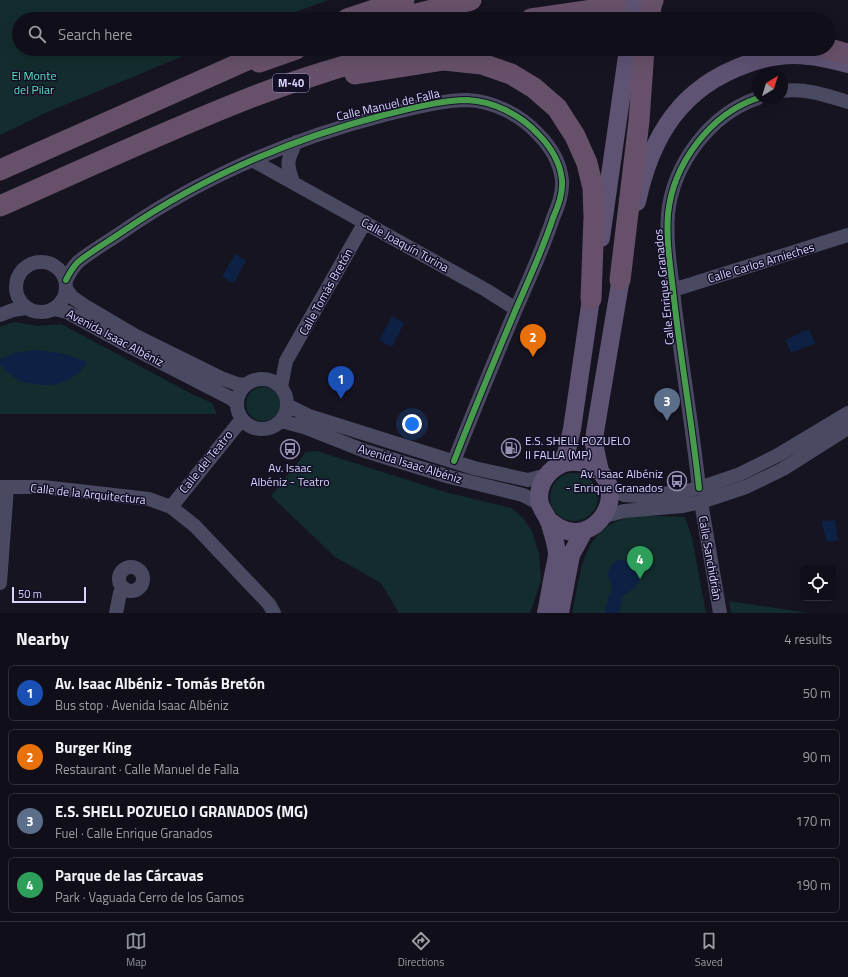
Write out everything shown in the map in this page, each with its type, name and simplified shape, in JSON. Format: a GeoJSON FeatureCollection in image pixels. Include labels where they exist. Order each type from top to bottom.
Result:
{"type":"FeatureCollection","features":[{"type":"Feature","properties":{"kind":"highway"},"geometry":{"type":"LineString","coordinates":[[368,12],[404,0]]}},
{"type":"Feature","properties":{"kind":"highway"},"geometry":{"type":"LineString","coordinates":[[424,12],[471,0]]}},
{"type":"Feature","properties":{"kind":"highway"},"geometry":{"type":"LineString","coordinates":[[650,12],[652,0]]}},
{"type":"Feature","properties":{"kind":"highway"},"geometry":{"type":"LineString","coordinates":[[578,12],[658,0]]}},
{"type":"Feature","properties":{"kind":"highway"},"geometry":{"type":"LineString","coordinates":[[836,50],[848,54]]}},
{"type":"Feature","properties":{"kind":"highway"},"geometry":{"type":"LineString","coordinates":[[184,88],[256,56]]}},
{"type":"Feature","properties":{"kind":"highway","name":"M-40"},"geometry":{"type":"LineString","coordinates":[[0,170],[184,88],[276,56]]}},
{"type":"Feature","properties":{"kind":"highway","name":"M-40"},"geometry":{"type":"LineString","coordinates":[[0,206],[182,126],[248,99],[324,72],[378,56]]}},
{"type":"Feature","properties":{"kind":"highway"},"geometry":{"type":"LineString","coordinates":[[182,126],[232,115],[350,75],[432,56]]}},
{"type":"Feature","properties":{"kind":"highway"},"geometry":{"type":"LineString","coordinates":[[620,280],[639,121],[644,56]]}},
{"type":"Feature","properties":{"kind":"highway"},"geometry":{"type":"LineString","coordinates":[[350,75],[444,60],[482,64],[511,74],[534,88],[557,108],[575,136],[587,163],[593,188],[594,217],[591,298]]}},
{"type":"Feature","properties":{"kind":"main road"},"geometry":{"type":"LineString","coordinates":[[634,12],[636,0]]}},
{"type":"Feature","properties":{"kind":"main road"},"geometry":{"type":"LineString","coordinates":[[546,613],[557,554],[554,537],[540,504],[540,494],[542,484],[566,454],[572,429],[627,56]]}},
{"type":"Feature","properties":{"kind":"main road"},"geometry":{"type":"LineString","coordinates":[[600,471],[594,444],[595,432],[620,280],[641,184],[657,140],[667,123],[680,106],[698,90],[738,67],[762,59],[782,56]]}},
{"type":"Feature","properties":{"kind":"main road"},"geometry":{"type":"LineString","coordinates":[[809,56],[848,64]]}},
{"type":"Feature","properties":{"kind":"main road"},"geometry":{"type":"LineString","coordinates":[[548,520],[558,528],[571,532],[584,531],[596,526],[605,516],[610,503],[610,488],[600,471],[588,464],[574,461],[554,470]]}},
{"type":"Feature","properties":{"kind":"main road"},"geometry":{"type":"LineString","coordinates":[[560,613],[571,555],[584,531]]}},
{"type":"Feature","properties":{"kind":"street"},"geometry":{"type":"LineString","coordinates":[[788,90],[816,92],[848,102]]}},
{"type":"Feature","properties":{"kind":"street","name":"Calle Manuel de Falla"},"geometry":{"type":"LineString","coordinates":[[55,266],[78,262],[162,206],[225,172],[296,142],[361,121],[408,109],[447,102],[467,100],[483,102],[511,113],[534,129],[551,149],[561,170],[562,194],[547,237],[454,461]]}},
{"type":"Feature","properties":{"kind":"street","name":"Calle Enrique Granados"},"geometry":{"type":"LineString","coordinates":[[699,488],[689,401],[676,317],[668,248],[668,214],[672,193],[679,172],[694,146],[709,129],[727,114],[752,100]]}},
{"type":"Feature","properties":{"kind":"street"},"geometry":{"type":"LineString","coordinates":[[293,182],[288,166],[290,155],[296,142]]}},
{"type":"Feature","properties":{"kind":"street","name":"Calle Joaquín Turina"},"geometry":{"type":"LineString","coordinates":[[252,160],[365,222],[516,309]]}},
{"type":"Feature","properties":{"kind":"street","name":"Calle Tomás Bretón"},"geometry":{"type":"LineString","coordinates":[[281,387],[286,361],[365,222]]}},
{"type":"Feature","properties":{"kind":"street","name":"Calle Carlos Arnieches"},"geometry":{"type":"LineString","coordinates":[[673,290],[848,236]]}},
{"type":"Feature","properties":{"kind":"street"},"geometry":{"type":"LineString","coordinates":[[41,262],[55,266],[62,272],[66,285],[65,298],[54,310],[45,313],[35,312],[26,308],[18,298],[16,292],[18,278],[22,271],[27,266],[41,262]]}},
{"type":"Feature","properties":{"kind":"street","name":"Calle Manuel de Falla"},"geometry":{"type":"LineString","coordinates":[[66,285],[78,262]]}},
{"type":"Feature","properties":{"kind":"street","name":"Avenida Isaac Albéniz"},"geometry":{"type":"LineString","coordinates":[[66,285],[72,297],[84,306],[136,336],[221,378],[237,384],[245,385]]}},
{"type":"Feature","properties":{"kind":"street"},"geometry":{"type":"LineString","coordinates":[[0,312],[7,306],[16,292]]}},
{"type":"Feature","properties":{"kind":"street"},"geometry":{"type":"LineString","coordinates":[[0,315],[12,310],[26,308]]}},
{"type":"Feature","properties":{"kind":"street","name":"Avenida Isaac Albéniz"},"geometry":{"type":"LineString","coordinates":[[54,310],[67,312],[232,399],[238,404]]}},
{"type":"Feature","properties":{"kind":"street","name":"Calle Tomás Bretón"},"geometry":{"type":"LineString","coordinates":[[264,379],[286,361]]}},
{"type":"Feature","properties":{"kind":"street"},"geometry":{"type":"LineString","coordinates":[[264,379],[273,381],[281,387],[286,395],[286,414],[281,421],[274,426],[257,428],[242,419],[238,404],[240,394],[245,385],[254,380],[264,379]]}},
{"type":"Feature","properties":{"kind":"street","name":"Avenida Isaac Albéniz"},"geometry":{"type":"LineString","coordinates":[[287,405],[309,416],[474,468],[528,480],[554,470]]}},
{"type":"Feature","properties":{"kind":"street"},"geometry":{"type":"LineString","coordinates":[[610,488],[624,495],[639,496],[682,492],[699,488],[740,474],[778,455],[848,413]]}},
{"type":"Feature","properties":{"kind":"street","name":"Calle del Teatro"},"geometry":{"type":"LineString","coordinates":[[171,507],[242,419]]}},
{"type":"Feature","properties":{"kind":"street","name":"Avenida Isaac Albéniz"},"geometry":{"type":"LineString","coordinates":[[281,421],[304,427],[366,451],[442,475],[524,494],[540,504]]}},
{"type":"Feature","properties":{"kind":"street"},"geometry":{"type":"LineString","coordinates":[[605,516],[624,511],[683,506],[701,502],[746,487],[783,469],[848,428]]}},
{"type":"Feature","properties":{"kind":"street"},"geometry":{"type":"LineString","coordinates":[[0,582],[3,487]]}},
{"type":"Feature","properties":{"kind":"street","name":"Calle de la Arquitectura"},"geometry":{"type":"LineString","coordinates":[[3,487],[43,487],[149,499],[171,507],[195,526],[268,604],[274,613]]}},
{"type":"Feature","properties":{"kind":"street","name":"Calle Sanchidrián"},"geometry":{"type":"LineString","coordinates":[[701,502],[720,613]]}},
{"type":"Feature","properties":{"kind":"street"},"geometry":{"type":"LineString","coordinates":[[116,613],[120,593],[124,588]]}},
{"type":"Feature","properties":{"kind":"green space","name":"El Monte del Pilar"},"geometry":{"type":"Polygon","coordinates":[[[0,0],[329,0],[296,12],[12,12],[12,56],[183,56],[43,114],[0,135],[0,0]]]}},
{"type":"Feature","properties":{"kind":"green space"},"geometry":{"type":"Polygon","coordinates":[[[14,322],[38,326],[61,324],[190,393],[212,403],[217,414],[0,414],[0,327],[14,322]]]}},
{"type":"Feature","properties":{"kind":"green space"},"geometry":{"type":"Polygon","coordinates":[[[260,387],[266,387],[275,392],[279,398],[279,410],[275,416],[266,421],[260,421],[251,416],[246,407],[246,401],[251,392],[260,387]]]}},
{"type":"Feature","properties":{"kind":"green space"},"geometry":{"type":"Polygon","coordinates":[[[317,451],[445,492],[511,508],[523,518],[532,531],[539,554],[541,581],[530,613],[399,613],[381,583],[335,557],[271,496],[306,452],[317,451]]]}},
{"type":"Feature","properties":{"kind":"green space"},"geometry":{"type":"Polygon","coordinates":[[[574,473],[583,475],[591,480],[596,488],[598,497],[596,506],[591,514],[583,519],[574,521],[565,519],[557,514],[552,506],[550,497],[552,488],[557,480],[565,475],[574,473]]]}},
{"type":"Feature","properties":{"kind":"green space"},"geometry":{"type":"Polygon","coordinates":[[[635,515],[685,517],[692,538],[706,613],[572,613],[583,562],[588,549],[595,538],[603,529],[615,522],[635,515]]]}},
{"type":"Feature","properties":{"kind":"green space"},"geometry":{"type":"Polygon","coordinates":[[[729,601],[810,613],[731,613],[729,601]]]}},
{"type":"Feature","properties":{"kind":"water"},"geometry":{"type":"Polygon","coordinates":[[[235,254],[246,260],[234,283],[222,277],[235,254]]]}},
{"type":"Feature","properties":{"kind":"water"},"geometry":{"type":"Polygon","coordinates":[[[392,316],[404,323],[392,347],[379,340],[392,316]]]}},
{"type":"Feature","properties":{"kind":"water"},"geometry":{"type":"Polygon","coordinates":[[[809,329],[815,343],[791,353],[785,340],[809,329]]]}},
{"type":"Feature","properties":{"kind":"water"},"geometry":{"type":"Polygon","coordinates":[[[35,350],[62,354],[87,362],[77,374],[71,378],[64,382],[50,385],[22,382],[0,365],[0,359],[15,353],[35,350]]]}},
{"type":"Feature","properties":{"kind":"water"},"geometry":{"type":"Polygon","coordinates":[[[835,520],[838,540],[827,542],[821,521],[835,520]]]}},
{"type":"Feature","properties":{"kind":"water"},"geometry":{"type":"Polygon","coordinates":[[[617,560],[627,561],[633,564],[640,579],[635,588],[623,595],[619,613],[604,613],[612,588],[608,574],[610,567],[617,560]]]}},
{"type":"Feature","properties":{"kind":"cycle path"},"geometry":{"type":"LineString","coordinates":[[66,280],[74,266],[83,258],[152,212],[216,177],[281,148],[349,125],[436,103],[467,100],[487,103],[506,110],[531,127],[550,149],[557,161],[561,173],[562,190],[540,253],[454,461]]}},
{"type":"Feature","properties":{"kind":"cycle path"},"geometry":{"type":"LineString","coordinates":[[699,488],[670,262],[668,214],[671,195],[677,177],[697,143],[724,116],[752,101]]}},
{"type":"Feature","properties":{"kind":"place","name":"Burger King"},"geometry":{"type":"Point","coordinates":[533,357]}},
{"type":"Feature","properties":{"kind":"place","name":"Av. Isaac Albéniz - Tomás Bretón"},"geometry":{"type":"Point","coordinates":[341,399]}},
{"type":"Feature","properties":{"kind":"place","name":"E.S. SHELL POZUELO I GRANADOS (MG)"},"geometry":{"type":"Point","coordinates":[667,421]}},
{"type":"Feature","properties":{"kind":"place","name":"E.S. SHELL POZUELO II FALLA (MP)"},"geometry":{"type":"Point","coordinates":[511,448]}},
{"type":"Feature","properties":{"kind":"place","name":"Av. Isaac Albéniz - Teatro"},"geometry":{"type":"Point","coordinates":[290,449]}},
{"type":"Feature","properties":{"kind":"place","name":"Av. Isaac Albéniz - Enrique Granados"},"geometry":{"type":"Point","coordinates":[677,481]}},
{"type":"Feature","properties":{"kind":"place","name":"Parque de las Cárcavas"},"geometry":{"type":"Point","coordinates":[640,579]}}]}
